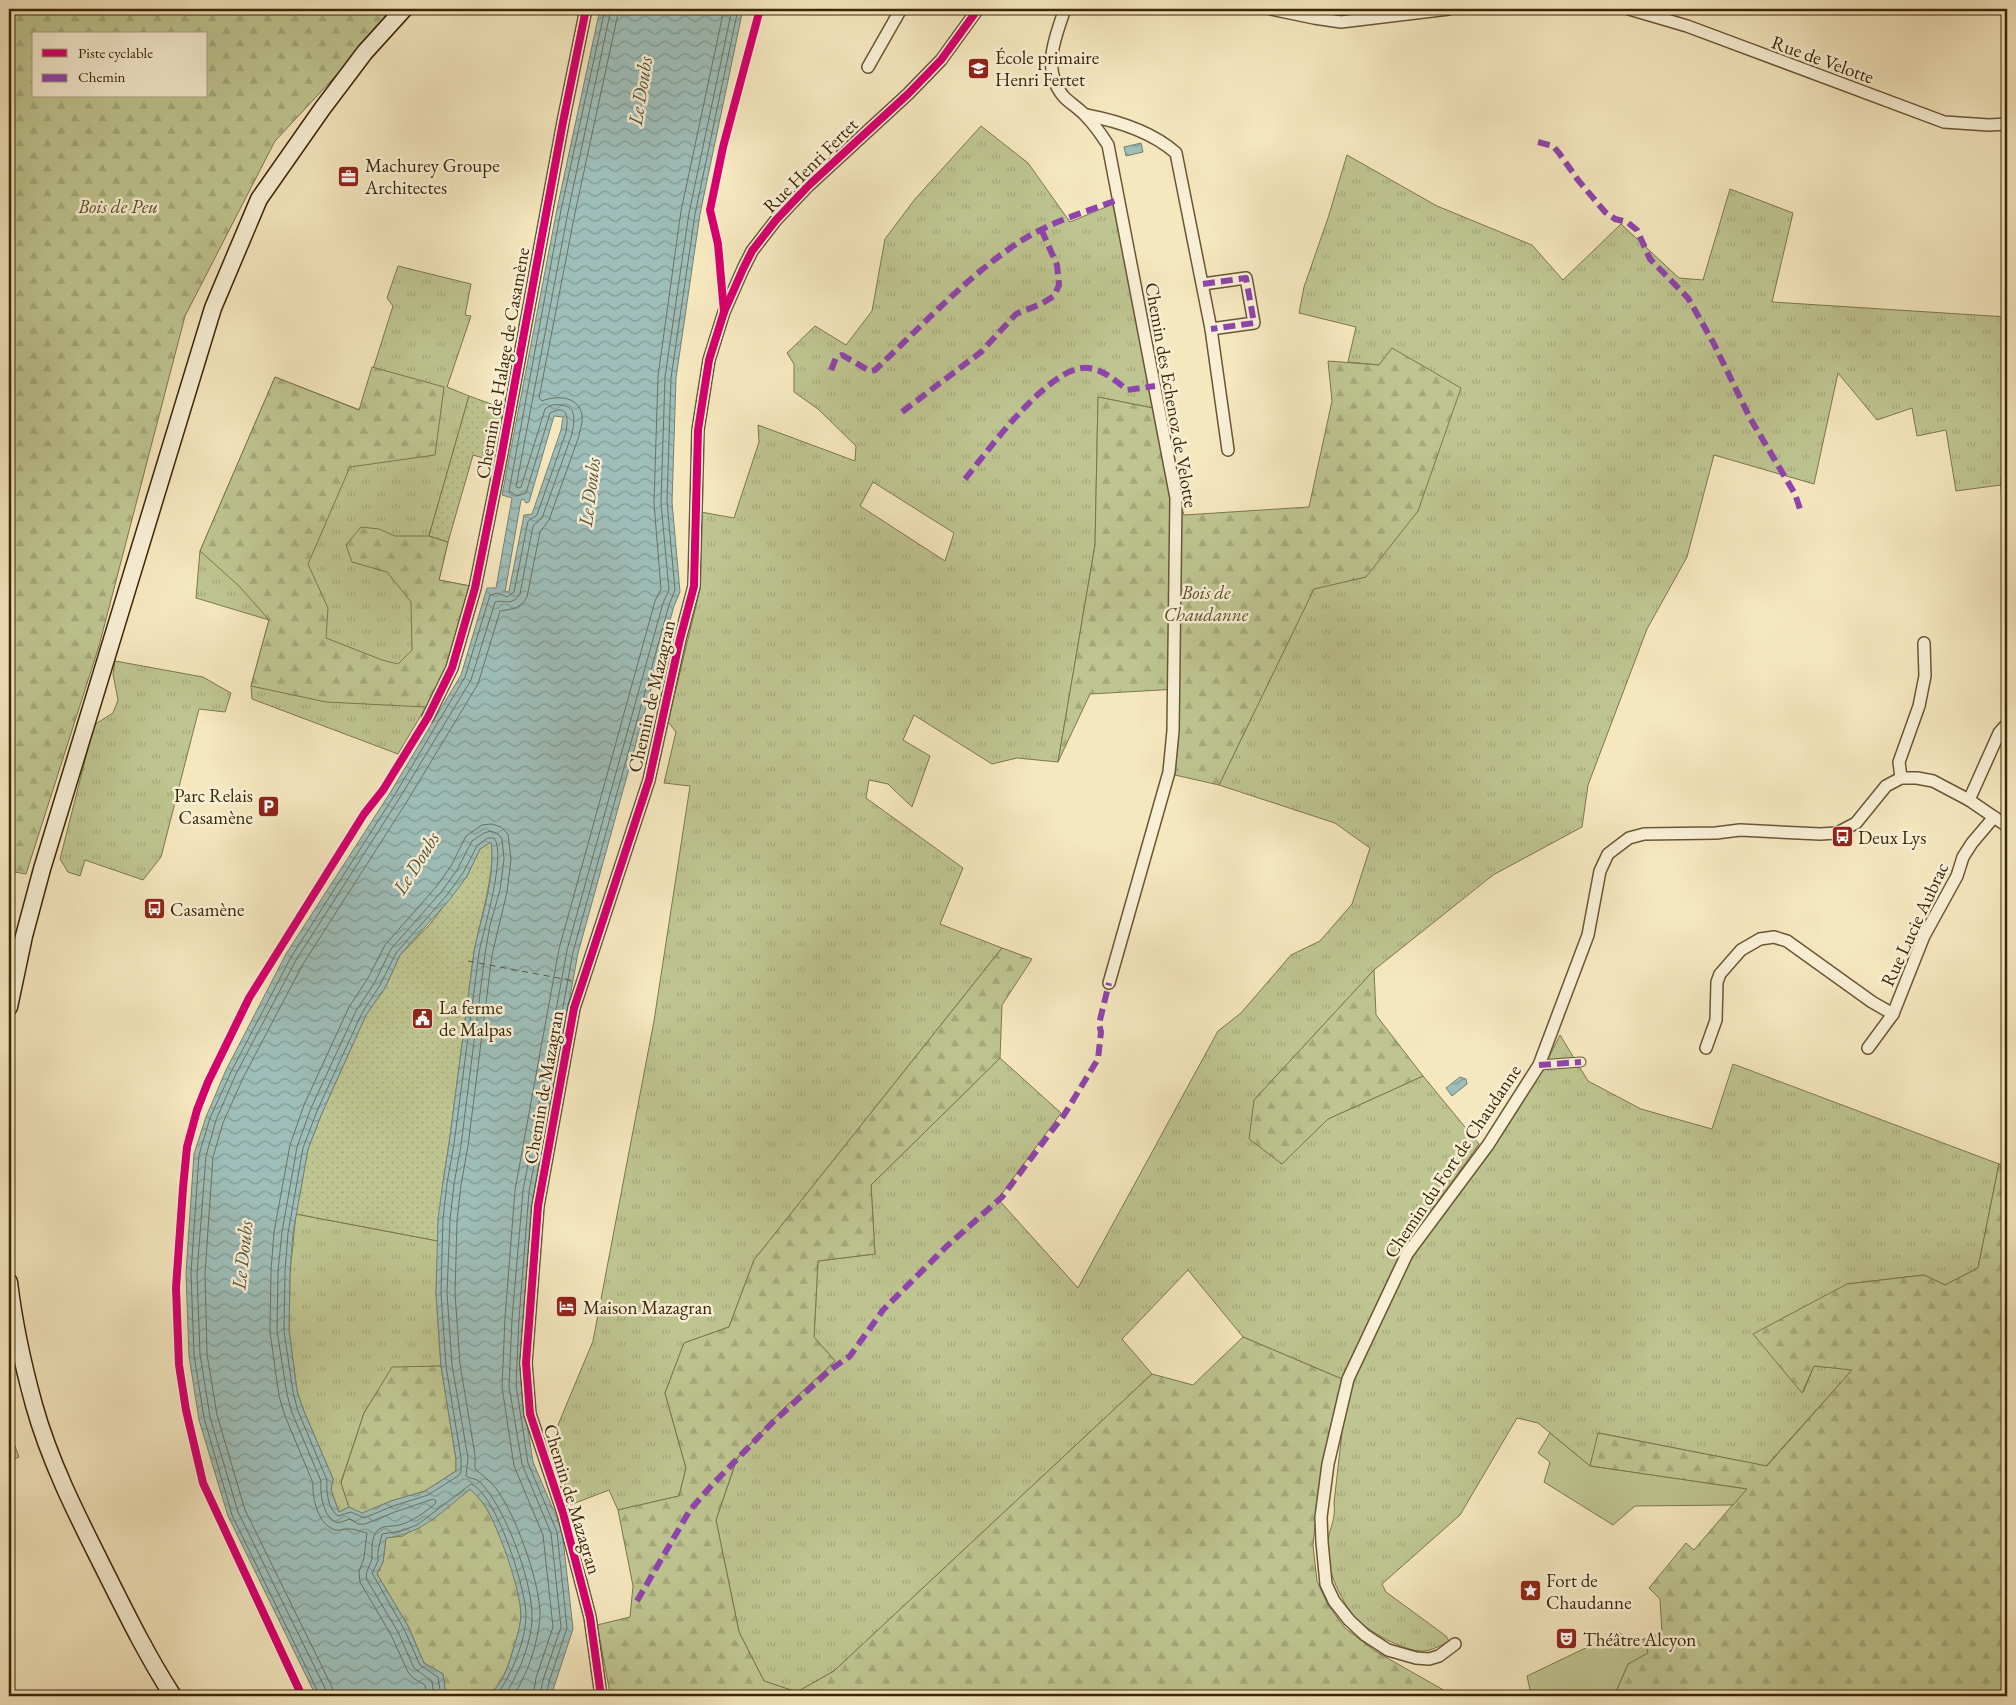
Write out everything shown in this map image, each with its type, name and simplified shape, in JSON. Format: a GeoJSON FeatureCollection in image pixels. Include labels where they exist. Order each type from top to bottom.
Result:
{"type":"FeatureCollection","features":[{"type":"Feature","properties":{"kind":"main road"},"geometry":{"type":"LineString","coordinates":[[9,1007],[28,918],[104,681],[213,308],[259,199],[322,108],[365,52],[404,9]]}},
{"type":"Feature","properties":{"kind":"main road"},"geometry":{"type":"LineString","coordinates":[[9,1282],[14,1324],[32,1397],[50,1453],[75,1510],[151,1663],[172,1696]]}},
{"type":"Feature","properties":{"kind":"street","name":"Chemin de Halage de Casamène"},"geometry":{"type":"LineString","coordinates":[[428,717],[452,668],[475,588],[586,9]]}},
{"type":"Feature","properties":{"kind":"street"},"geometry":{"type":"LineString","coordinates":[[868,67],[901,9]]}},
{"type":"Feature","properties":{"kind":"street","name":"Rue Henri Fertet"},"geometry":{"type":"LineString","coordinates":[[696,490],[698,430],[709,360],[724,312],[752,251],[776,220],[808,186],[908,94],[941,60],[978,9]]}},
{"type":"Feature","properties":{"kind":"street","name":"Chemin des Echenoz de Velotte"},"geometry":{"type":"LineString","coordinates":[[1065,9],[1053,44],[1051,60],[1054,77],[1064,97],[1086,115],[1098,129],[1108,146],[1113,163],[1176,498],[1173,731],[1169,772],[1109,983]]}},
{"type":"Feature","properties":{"kind":"street"},"geometry":{"type":"LineString","coordinates":[[1271,9],[1341,22],[1450,9]]}},
{"type":"Feature","properties":{"kind":"street","name":"Rue de Velotte"},"geometry":{"type":"LineString","coordinates":[[1629,9],[1687,26],[1944,122],[1989,125],[2007,124]]}},
{"type":"Feature","properties":{"kind":"street"},"geometry":{"type":"LineString","coordinates":[[1086,115],[1119,122],[1165,142],[1176,153],[1211,329],[1228,450]]}},
{"type":"Feature","properties":{"kind":"street"},"geometry":{"type":"LineString","coordinates":[[1203,284],[1246,278],[1254,323],[1211,329]]}},
{"type":"Feature","properties":{"kind":"street","name":"Chemin de Mazagran"},"geometry":{"type":"LineString","coordinates":[[602,1696],[590,1617],[563,1513],[530,1414],[526,1363],[538,1206],[574,1008],[648,780],[694,586],[696,490]]}},
{"type":"Feature","properties":{"kind":"street"},"geometry":{"type":"LineString","coordinates":[[1924,643],[1925,676],[1920,706],[1899,762],[1900,778],[1917,778],[1933,781],[1969,800],[2007,826]]}},
{"type":"Feature","properties":{"kind":"street"},"geometry":{"type":"LineString","coordinates":[[1969,800],[1999,733],[2007,724]]}},
{"type":"Feature","properties":{"kind":"street","name":"Chemin du Fort de Chaudanne"},"geometry":{"type":"LineString","coordinates":[[1455,1644],[1439,1656],[1429,1659],[1416,1658],[1388,1650],[1365,1635],[1349,1620],[1334,1601],[1326,1584],[1322,1549],[1322,1517],[1328,1464],[1348,1379],[1407,1254],[1488,1146],[1539,1065],[1588,935],[1600,871],[1608,854],[1629,838],[1644,834],[1716,834],[1740,830],[1820,834],[1837,833],[1856,823],[1886,786],[1900,778]]}},
{"type":"Feature","properties":{"kind":"street","name":"Rue Lucie Aubrac"},"geometry":{"type":"LineString","coordinates":[[1868,1048],[1893,1014],[1924,936],[1957,876],[1963,857],[1994,817]]}},
{"type":"Feature","properties":{"kind":"street"},"geometry":{"type":"LineString","coordinates":[[1706,1048],[1716,1020],[1717,982],[1720,974],[1741,950],[1760,939],[1774,937],[1788,941],[1872,1002],[1893,1014]]}},
{"type":"Feature","properties":{"kind":"street"},"geometry":{"type":"LineString","coordinates":[[1539,1065],[1581,1062]]}},
{"type":"Feature","properties":{"kind":"green space","name":"Bois de Peu"},"geometry":{"type":"Polygon","coordinates":[[[9,9],[398,9],[275,141],[185,316],[99,646],[26,874],[9,871],[9,9]]]}},
{"type":"Feature","properties":{"kind":"green space"},"geometry":{"type":"Polygon","coordinates":[[[981,126],[1028,163],[1070,222],[1113,204],[1146,363],[1153,408],[1098,397],[1095,545],[1058,762],[1017,758],[992,764],[914,715],[903,740],[930,756],[912,807],[888,784],[869,780],[866,798],[963,868],[940,924],[1002,948],[754,1260],[729,1327],[684,1343],[665,1393],[686,1468],[679,1496],[618,1510],[609,1490],[570,1505],[553,1437],[593,1341],[654,1021],[690,786],[664,783],[676,732],[668,722],[700,589],[701,512],[734,518],[759,442],[758,425],[855,461],[856,446],[818,409],[794,392],[794,364],[787,353],[815,326],[846,345],[872,311],[885,239],[915,199],[981,126]],[[873,482],[860,506],[945,561],[954,533],[873,482]]]}},
{"type":"Feature","properties":{"kind":"green space"},"geometry":{"type":"Polygon","coordinates":[[[1347,155],[1437,206],[1532,245],[1563,280],[1621,224],[1679,278],[1703,280],[1730,189],[1793,213],[1772,302],[2007,317],[2001,485],[1956,491],[1946,430],[1917,436],[1912,408],[1877,420],[1838,373],[1814,484],[1714,455],[1687,557],[1647,629],[1588,785],[1582,827],[1493,875],[1374,970],[1254,1100],[1281,1164],[1328,1119],[1423,1076],[1479,1144],[1399,1256],[1342,1379],[1243,1337],[1188,1270],[1122,1339],[1152,1374],[834,1671],[797,1692],[764,1681],[739,1632],[716,1520],[737,1459],[784,1408],[835,1361],[814,1337],[818,1261],[875,1254],[871,1185],[1000,1058],[1061,1113],[998,1199],[1078,1288],[1218,1031],[1241,1013],[1291,955],[1320,941],[1352,904],[1370,848],[1335,823],[1219,785],[1314,588],[1366,577],[1379,365],[1348,362],[1356,327],[1299,313],[1304,287],[1347,155]]]}},
{"type":"Feature","properties":{"kind":"green space"},"geometry":{"type":"Polygon","coordinates":[[[398,266],[471,284],[465,315],[471,316],[447,387],[469,396],[429,536],[448,542],[439,580],[470,586],[449,660],[426,707],[398,754],[252,699],[251,686],[269,620],[196,598],[200,551],[275,377],[360,410],[393,306],[387,298],[398,266]]]}},
{"type":"Feature","properties":{"kind":"green space","name":"Bois de Chaudanne"},"geometry":{"type":"Polygon","coordinates":[[[1392,348],[1461,388],[1418,511],[1366,577],[1314,589],[1219,785],[1175,775],[1178,689],[1090,694],[1058,762],[1095,545],[1098,397],[1153,408],[1184,515],[1309,507],[1332,401],[1328,361],[1379,365],[1392,348]]]}},
{"type":"Feature","properties":{"kind":"green space"},"geometry":{"type":"Polygon","coordinates":[[[2007,350],[2007,557],[2004,555],[2001,485],[2007,350]]]}},
{"type":"Feature","properties":{"kind":"green space"},"geometry":{"type":"Polygon","coordinates":[[[372,367],[444,387],[435,455],[350,467],[308,564],[328,608],[326,638],[382,660],[398,664],[412,650],[411,602],[387,572],[352,562],[346,545],[361,527],[379,529],[395,536],[429,536],[448,542],[439,580],[470,586],[449,660],[426,707],[326,702],[251,686],[269,620],[239,586],[200,551],[275,377],[359,410],[372,367]]]}},
{"type":"Feature","properties":{"kind":"green space"},"geometry":{"type":"Polygon","coordinates":[[[469,396],[505,409],[496,462],[473,455],[448,542],[429,536],[469,396]]]}},
{"type":"Feature","properties":{"kind":"green space"},"geometry":{"type":"Polygon","coordinates":[[[115,661],[203,677],[231,693],[225,712],[199,709],[161,857],[143,880],[85,860],[80,876],[68,872],[60,859],[94,725],[113,713],[118,700],[113,674],[115,661]]]}},
{"type":"Feature","properties":{"kind":"green space"},"geometry":{"type":"Polygon","coordinates":[[[492,841],[489,884],[474,952],[443,1182],[438,1241],[296,1214],[308,1149],[366,1015],[385,988],[400,955],[430,924],[467,876],[480,849],[492,841]]]}},
{"type":"Feature","properties":{"kind":"green space"},"geometry":{"type":"Polygon","coordinates":[[[1002,948],[1032,959],[1002,1005],[1000,1058],[871,1185],[875,1254],[818,1261],[814,1337],[835,1361],[784,1408],[737,1458],[716,1520],[739,1632],[764,1681],[797,1692],[834,1671],[1152,1374],[1193,1385],[1243,1337],[1342,1379],[1322,1462],[1313,1545],[1317,1581],[1328,1605],[1345,1628],[1375,1651],[1454,1696],[671,1696],[610,1693],[597,1625],[630,1617],[633,1586],[618,1510],[679,1496],[686,1468],[665,1393],[684,1343],[729,1327],[754,1260],[1002,948]]]}},
{"type":"Feature","properties":{"kind":"green space"},"geometry":{"type":"Polygon","coordinates":[[[1374,970],[1376,1015],[1423,1076],[1328,1119],[1282,1164],[1249,1139],[1254,1100],[1374,970]]]}},
{"type":"Feature","properties":{"kind":"green space"},"geometry":{"type":"Polygon","coordinates":[[[1560,1035],[1588,1081],[1641,1109],[1712,1129],[1733,1064],[1999,1164],[1978,1268],[1945,1285],[1924,1275],[1847,1284],[1803,1392],[1814,1366],[1853,1369],[1766,1466],[1599,1433],[1590,1466],[1538,1423],[1517,1418],[1460,1515],[1382,1584],[1386,1592],[1446,1636],[1449,1641],[1431,1650],[1424,1651],[1406,1648],[1386,1640],[1354,1616],[1344,1602],[1329,1563],[1328,1541],[1334,1514],[1348,1379],[1407,1254],[1488,1153],[1541,1073],[1560,1035]]]}},
{"type":"Feature","properties":{"kind":"green space"},"geometry":{"type":"Polygon","coordinates":[[[1999,1164],[2007,1165],[2007,1696],[1614,1696],[1628,1664],[1647,1653],[1644,1639],[1662,1633],[1660,1599],[1649,1588],[1686,1543],[1694,1550],[1746,1489],[1590,1466],[1598,1433],[1767,1466],[1852,1370],[1814,1366],[1802,1393],[1753,1334],[1847,1284],[1924,1275],[1945,1285],[1978,1268],[1999,1164]]]}},
{"type":"Feature","properties":{"kind":"green space"},"geometry":{"type":"Polygon","coordinates":[[[296,1214],[438,1241],[436,1293],[441,1366],[392,1368],[364,1413],[341,1482],[349,1507],[339,1512],[331,1490],[333,1479],[297,1391],[289,1330],[290,1272],[296,1214]]]}},
{"type":"Feature","properties":{"kind":"green space"},"geometry":{"type":"Polygon","coordinates":[[[441,1366],[456,1459],[456,1471],[425,1491],[391,1501],[362,1514],[349,1507],[341,1483],[364,1413],[392,1367],[441,1366]]]}},
{"type":"Feature","properties":{"kind":"green space"},"geometry":{"type":"Polygon","coordinates":[[[9,1430],[19,1457],[9,1462],[9,1430]]]}},
{"type":"Feature","properties":{"kind":"green space"},"geometry":{"type":"Polygon","coordinates":[[[1550,1433],[1590,1466],[1747,1489],[1733,1505],[1635,1506],[1613,1525],[1544,1482],[1550,1462],[1538,1453],[1550,1433]]]}},
{"type":"Feature","properties":{"kind":"green space"},"geometry":{"type":"Polygon","coordinates":[[[471,1489],[491,1516],[503,1544],[514,1575],[521,1616],[518,1634],[508,1665],[493,1692],[488,1696],[446,1696],[443,1674],[424,1663],[408,1626],[377,1574],[383,1562],[386,1538],[403,1536],[471,1489]]]}},
{"type":"Feature","properties":{"kind":"green space"},"geometry":{"type":"Polygon","coordinates":[[[1619,1632],[1630,1644],[1644,1639],[1648,1653],[1628,1664],[1614,1696],[1519,1696],[1530,1690],[1527,1676],[1619,1632]]]}},
{"type":"Feature","properties":{"kind":"water","name":"Le Doubs"},"geometry":{"type":"Polygon","coordinates":[[[600,9],[743,9],[700,214],[676,378],[672,502],[680,592],[674,606],[578,953],[534,1193],[521,1385],[533,1462],[562,1530],[573,1629],[551,1696],[488,1696],[497,1687],[506,1671],[518,1634],[521,1616],[517,1591],[503,1544],[485,1506],[470,1489],[421,1527],[399,1536],[386,1538],[383,1562],[377,1574],[408,1626],[424,1663],[443,1674],[446,1696],[316,1696],[228,1516],[199,1420],[189,1356],[186,1273],[194,1154],[206,1117],[226,1070],[286,954],[390,793],[461,675],[487,588],[496,588],[512,498],[502,495],[557,209],[600,9]],[[554,416],[529,502],[526,503],[523,499],[521,500],[505,592],[509,591],[524,515],[532,514],[561,430],[563,417],[554,416]],[[491,842],[480,849],[467,876],[451,898],[400,955],[385,988],[366,1015],[308,1149],[293,1233],[289,1330],[297,1391],[333,1479],[331,1490],[339,1512],[349,1507],[362,1513],[391,1501],[425,1491],[456,1471],[456,1459],[441,1366],[436,1293],[438,1219],[474,952],[490,884],[491,842]]]}},
{"type":"Feature","properties":{"kind":"water"},"geometry":{"type":"Polygon","coordinates":[[[1141,143],[1143,152],[1126,156],[1124,147],[1141,143]]]}},
{"type":"Feature","properties":{"kind":"water"},"geometry":{"type":"Polygon","coordinates":[[[1460,1077],[1466,1079],[1467,1084],[1452,1096],[1446,1088],[1460,1077]]]}},
{"type":"Feature","properties":{"kind":"ferry route"},"geometry":{"type":"LineString","coordinates":[[468,961],[574,981]]}},
{"type":"Feature","properties":{"kind":"marked path"},"geometry":{"type":"LineString","coordinates":[[1538,142],[1553,146],[1605,212],[1615,219],[1627,222],[1637,230],[1650,259],[1688,298],[1713,342],[1750,418],[1795,494],[1800,509]]}},
{"type":"Feature","properties":{"kind":"marked path"},"geometry":{"type":"LineString","coordinates":[[831,370],[836,358],[842,355],[870,371],[875,370],[966,284],[1024,239],[1047,227],[1120,199]]}},
{"type":"Feature","properties":{"kind":"marked path"},"geometry":{"type":"LineString","coordinates":[[902,412],[981,352],[1016,314],[1041,304],[1054,296],[1059,285],[1057,265],[1042,231]]}},
{"type":"Feature","properties":{"kind":"marked path"},"geometry":{"type":"LineString","coordinates":[[1203,284],[1246,278],[1254,323],[1211,329]]}},
{"type":"Feature","properties":{"kind":"marked path"},"geometry":{"type":"LineString","coordinates":[[965,479],[1021,412],[1056,379],[1073,370],[1088,368],[1099,371],[1127,390],[1155,386]]}},
{"type":"Feature","properties":{"kind":"marked path"},"geometry":{"type":"LineString","coordinates":[[637,1601],[690,1510],[711,1486],[772,1423],[830,1370],[850,1356],[883,1310],[947,1246],[1002,1197],[1064,1115],[1098,1059],[1101,1032],[1099,1024],[1109,983]]}},
{"type":"Feature","properties":{"kind":"marked path"},"geometry":{"type":"LineString","coordinates":[[1539,1065],[1581,1062]]}},
{"type":"Feature","properties":{"kind":"cycle path"},"geometry":{"type":"LineString","coordinates":[[302,1696],[203,1483],[186,1410],[179,1365],[176,1288],[187,1147],[197,1110],[208,1082],[249,998],[364,814],[383,790],[428,717],[452,668],[475,588],[586,9]]}},
{"type":"Feature","properties":{"kind":"cycle path"},"geometry":{"type":"LineString","coordinates":[[724,312],[718,244],[710,210],[723,147],[760,9]]}},
{"type":"Feature","properties":{"kind":"cycle path"},"geometry":{"type":"LineString","coordinates":[[601,1696],[590,1617],[563,1513],[530,1414],[526,1363],[538,1206],[574,1008],[649,780],[680,639],[694,586],[698,430],[709,360],[724,312],[752,251],[776,220],[808,186],[908,94],[941,60],[978,9]]}},
{"type":"Feature","properties":{"kind":"place","name":"École primaire Henri Fertet"},"geometry":{"type":"Point","coordinates":[979,68]}},
{"type":"Feature","properties":{"kind":"place","name":"Machurey Groupe Architectes"},"geometry":{"type":"Point","coordinates":[349,176]}},
{"type":"Feature","properties":{"kind":"place","name":"Parc Relais Casamène"},"geometry":{"type":"Point","coordinates":[269,806]}},
{"type":"Feature","properties":{"kind":"place","name":"Deux Lys"},"geometry":{"type":"Point","coordinates":[1842,837]}},
{"type":"Feature","properties":{"kind":"place","name":"Casamène"},"geometry":{"type":"Point","coordinates":[154,909]}},
{"type":"Feature","properties":{"kind":"place","name":"La ferme de Malpas"},"geometry":{"type":"Point","coordinates":[423,1018]}},
{"type":"Feature","properties":{"kind":"place","name":"Maison Mazagran"},"geometry":{"type":"Point","coordinates":[567,1307]}},
{"type":"Feature","properties":{"kind":"place","name":"Fort de Chaudanne"},"geometry":{"type":"Point","coordinates":[1530,1591]}},
{"type":"Feature","properties":{"kind":"place","name":"Théâtre Alcyon"},"geometry":{"type":"Point","coordinates":[1567,1639]}}]}
